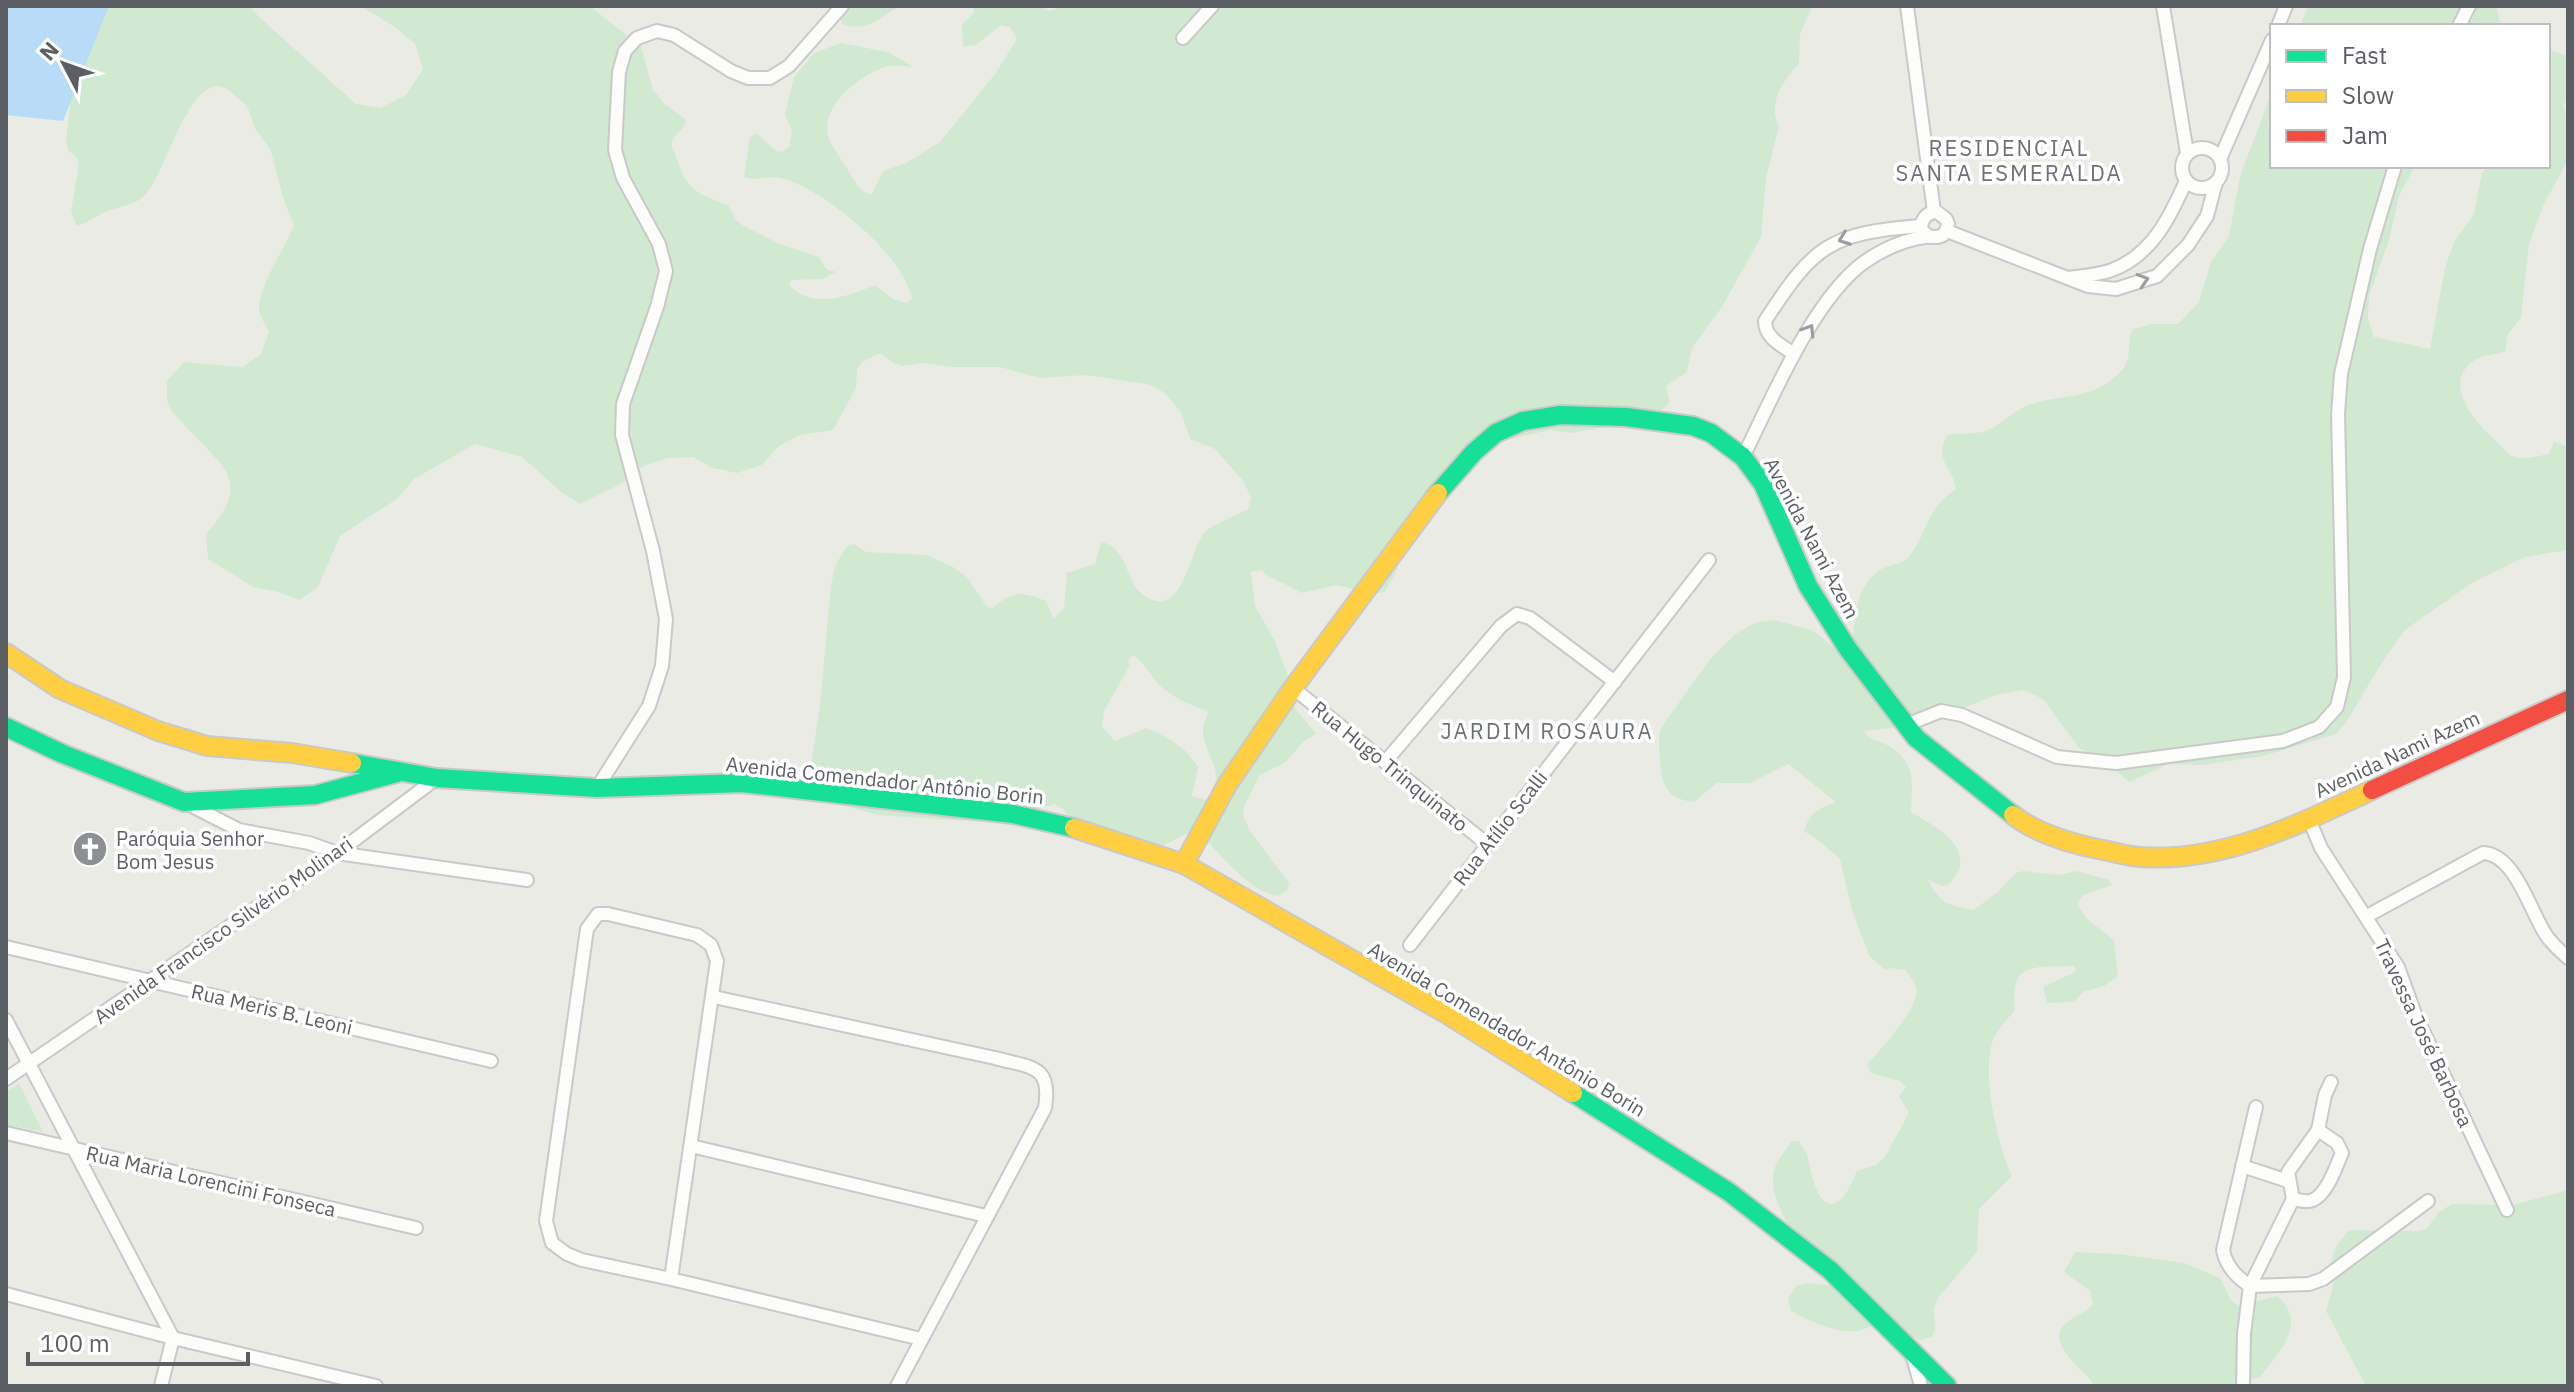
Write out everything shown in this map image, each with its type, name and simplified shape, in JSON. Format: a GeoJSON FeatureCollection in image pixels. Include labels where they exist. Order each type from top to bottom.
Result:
{"type":"FeatureCollection","features":[{"type":"Feature","properties":{"kind":"street"},"geometry":{"type":"LineString","coordinates":[[597,788],[649,706],[662,666],[666,619],[653,551],[622,435],[623,404],[657,307],[666,271],[659,244],[623,178],[615,150],[619,72],[625,51],[637,38],[657,31],[674,35],[731,71],[748,78],[770,78],[789,66],[842,6]]}},
{"type":"Feature","properties":{"kind":"street"},"geometry":{"type":"LineString","coordinates":[[1183,38],[1212,6]]}},
{"type":"Feature","properties":{"kind":"street"},"geometry":{"type":"LineString","coordinates":[[1907,6],[1934,212]]}},
{"type":"Feature","properties":{"kind":"street"},"geometry":{"type":"LineString","coordinates":[[2068,278],[2112,270],[2148,246],[2170,219],[2186,181],[2182,165],[2187,153],[2163,6]]}},
{"type":"Feature","properties":{"kind":"street"},"geometry":{"type":"LineString","coordinates":[[2460,24],[2469,6]]}},
{"type":"Feature","properties":{"kind":"street"},"geometry":{"type":"LineString","coordinates":[[1947,231],[2088,286],[2116,289],[2157,276],[2188,245],[2207,216],[2222,171],[2220,159],[2270,45]]}},
{"type":"Feature","properties":{"kind":"street"},"geometry":{"type":"LineString","coordinates":[[2187,153],[2205,148],[2220,159]]}},
{"type":"Feature","properties":{"kind":"street"},"geometry":{"type":"LineString","coordinates":[[1906,725],[1941,711],[1962,715],[2057,757],[2116,763],[2283,741],[2319,727],[2337,707],[2344,677],[2338,414],[2341,374],[2370,249],[2394,168]]}},
{"type":"Feature","properties":{"kind":"street"},"geometry":{"type":"LineString","coordinates":[[2186,181],[2198,188],[2216,182]]}},
{"type":"Feature","properties":{"kind":"street"},"geometry":{"type":"LineString","coordinates":[[1930,237],[1921,230],[1921,226],[1924,217],[1934,212]]}},
{"type":"Feature","properties":{"kind":"street"},"geometry":{"type":"LineString","coordinates":[[1934,212],[1946,219],[1947,231]]}},
{"type":"Feature","properties":{"kind":"street"},"geometry":{"type":"LineString","coordinates":[[1794,354],[1765,330],[1765,321],[1802,268],[1835,242],[1859,233],[1921,226]]}},
{"type":"Feature","properties":{"kind":"street"},"geometry":{"type":"LineString","coordinates":[[1743,457],[1794,354],[1842,283],[1875,255],[1889,248],[1937,237],[1947,231]]}},
{"type":"Feature","properties":{"kind":"street","name":"Avenida Nami Azem"},"geometry":{"type":"LineString","coordinates":[[1184,864],[1227,785],[1293,688],[1445,484],[1496,433],[1523,421],[1560,415],[1626,417],[1693,426],[1711,433],[1743,457],[1763,484],[1808,586],[1848,649],[1916,738],[2025,824],[2078,845],[2140,857],[2210,853],[2275,834],[2568,700]]}},
{"type":"Feature","properties":{"kind":"street","name":"Rua Atílio Scalli"},"geometry":{"type":"LineString","coordinates":[[1410,945],[1709,560]]}},
{"type":"Feature","properties":{"kind":"street"},"geometry":{"type":"LineString","coordinates":[[1386,761],[1508,619],[1517,614],[1530,618],[1615,682]]}},
{"type":"Feature","properties":{"kind":"street","name":"Avenida Comendador Antônio Borin"},"geometry":{"type":"LineString","coordinates":[[6,653],[84,701],[207,746],[292,753],[437,778],[597,788],[742,783],[1013,814],[1056,822],[1184,864],[1447,1014],[1729,1192],[1830,1270],[1947,1386]]}},
{"type":"Feature","properties":{"kind":"street","name":"Rua Hugo Trinquinato"},"geometry":{"type":"LineString","coordinates":[[1293,688],[1487,844]]}},
{"type":"Feature","properties":{"kind":"street"},"geometry":{"type":"LineString","coordinates":[[6,727],[63,754],[184,802],[239,830],[309,843],[337,853],[527,880]]}},
{"type":"Feature","properties":{"kind":"street"},"geometry":{"type":"LineString","coordinates":[[184,802],[315,795],[399,773]]}},
{"type":"Feature","properties":{"kind":"street","name":"Avenida Francisco Silvério Molinari"},"geometry":{"type":"LineString","coordinates":[[6,1079],[337,853],[437,778]]}},
{"type":"Feature","properties":{"kind":"street","name":"Travessa José Barbosa"},"geometry":{"type":"LineString","coordinates":[[2309,819],[2321,848],[2398,967],[2415,1014],[2507,1210]]}},
{"type":"Feature","properties":{"kind":"street"},"geometry":{"type":"LineString","coordinates":[[2367,916],[2483,853],[2491,854],[2511,870],[2545,933],[2568,958]]}},
{"type":"Feature","properties":{"kind":"street"},"geometry":{"type":"LineString","coordinates":[[671,1279],[717,961],[711,945],[697,935],[598,914],[587,929],[546,1221],[552,1243],[567,1254],[671,1279],[921,1339]]}},
{"type":"Feature","properties":{"kind":"street","name":"Rua Meris B. Leoni"},"geometry":{"type":"LineString","coordinates":[[6,947],[491,1061]]}},
{"type":"Feature","properties":{"kind":"street"},"geometry":{"type":"LineString","coordinates":[[714,997],[995,1058],[1032,1068],[1044,1076],[1049,1085],[1045,1108],[897,1386]]}},
{"type":"Feature","properties":{"kind":"street"},"geometry":{"type":"LineString","coordinates":[[6,1020],[173,1338],[161,1386]]}},
{"type":"Feature","properties":{"kind":"street"},"geometry":{"type":"LineString","coordinates":[[2243,1386],[2244,1334],[2250,1286],[2293,1199],[2288,1172],[2318,1130],[2331,1082]]}},
{"type":"Feature","properties":{"kind":"street"},"geometry":{"type":"LineString","coordinates":[[2256,1107],[2223,1250],[2234,1273],[2250,1286],[2309,1284],[2323,1279],[2428,1201]]}},
{"type":"Feature","properties":{"kind":"street"},"geometry":{"type":"LineString","coordinates":[[2293,1199],[2308,1201],[2318,1196],[2331,1179],[2342,1153],[2337,1143],[2318,1130]]}},
{"type":"Feature","properties":{"kind":"street","name":"Rua Maria Lorencini Fonseca"},"geometry":{"type":"LineString","coordinates":[[6,1133],[416,1228]]}},
{"type":"Feature","properties":{"kind":"street"},"geometry":{"type":"LineString","coordinates":[[691,1146],[986,1216]]}},
{"type":"Feature","properties":{"kind":"street"},"geometry":{"type":"LineString","coordinates":[[2242,1166],[2288,1181]]}},
{"type":"Feature","properties":{"kind":"street"},"geometry":{"type":"LineString","coordinates":[[6,1294],[173,1338],[376,1386]]}},
{"type":"Feature","properties":{"kind":"street"},"geometry":{"type":"LineString","coordinates":[[1910,1348],[1921,1386]]}},
{"type":"Feature","properties":{"kind":"green space"},"geometry":{"type":"Polygon","coordinates":[[[97,6],[250,6],[356,104],[381,108],[406,95],[423,69],[415,44],[361,6],[592,8],[641,46],[653,90],[686,120],[671,144],[689,184],[703,195],[728,205],[737,221],[744,226],[780,244],[819,257],[826,269],[836,272],[823,279],[791,280],[789,285],[798,293],[820,299],[854,293],[875,285],[893,299],[907,303],[912,299],[894,263],[842,212],[786,179],[744,177],[750,137],[756,133],[776,151],[782,152],[789,147],[792,131],[785,115],[794,77],[814,53],[841,43],[888,52],[913,67],[886,67],[864,77],[838,101],[828,120],[827,130],[832,145],[857,184],[871,195],[883,171],[906,163],[940,142],[995,74],[1017,39],[1010,27],[1001,25],[976,45],[963,47],[962,24],[974,13],[974,6],[1041,6],[1050,11],[1061,6],[1812,6],[1800,35],[1799,64],[1782,85],[1776,101],[1779,126],[1766,178],[1761,237],[1722,307],[1692,348],[1687,372],[1666,386],[1670,402],[1635,426],[1571,433],[1550,430],[1470,448],[1411,513],[1397,570],[1385,592],[1370,594],[1337,585],[1301,593],[1261,570],[1251,572],[1255,606],[1275,641],[1289,679],[1291,703],[1316,734],[1305,740],[1286,762],[1260,775],[1243,809],[1250,831],[1289,883],[1287,890],[1278,896],[1245,879],[1196,829],[1162,846],[1145,847],[1073,821],[1054,804],[1037,810],[1020,807],[982,822],[878,815],[831,802],[820,793],[812,780],[831,584],[836,564],[847,546],[854,544],[866,552],[927,555],[967,577],[987,607],[992,608],[1018,594],[1030,595],[1046,601],[1054,619],[1064,608],[1067,573],[1095,564],[1101,542],[1117,551],[1134,584],[1146,597],[1159,601],[1169,598],[1177,590],[1204,533],[1248,509],[1251,497],[1243,481],[1215,449],[1190,439],[1181,412],[1165,393],[1147,384],[1086,375],[1040,378],[1000,367],[951,367],[922,363],[902,366],[881,353],[862,362],[857,369],[856,388],[833,430],[800,435],[779,446],[762,465],[737,473],[712,468],[693,457],[668,458],[643,466],[623,483],[580,504],[561,492],[522,457],[475,444],[414,479],[397,499],[340,536],[318,587],[300,600],[253,587],[208,559],[206,534],[229,499],[230,485],[219,461],[170,409],[167,381],[184,362],[243,367],[261,354],[269,332],[259,311],[260,299],[294,225],[271,152],[256,130],[245,104],[219,86],[206,90],[193,104],[152,186],[143,197],[76,225],[71,211],[79,165],[77,158],[68,150],[66,141],[70,106],[67,71],[97,6]],[[1133,655],[1104,711],[1102,727],[1115,741],[1146,728],[1176,743],[1198,767],[1192,796],[1206,800],[1216,782],[1203,731],[1208,712],[1165,690],[1133,655]]]}},
{"type":"Feature","properties":{"kind":"green space"},"geometry":{"type":"Polygon","coordinates":[[[837,6],[899,6],[872,23],[858,27],[842,24],[837,6]]]}},
{"type":"Feature","properties":{"kind":"green space"},"geometry":{"type":"Polygon","coordinates":[[[2308,6],[2496,6],[2501,24],[2301,24],[2308,6]]]}},
{"type":"Feature","properties":{"kind":"green space"},"geometry":{"type":"Polygon","coordinates":[[[2550,50],[2568,56],[2568,101],[2563,104],[2568,120],[2568,160],[2544,204],[2529,244],[2521,318],[2508,334],[2505,352],[2475,360],[2465,369],[2461,392],[2472,415],[2510,455],[2525,458],[2549,454],[2554,441],[2568,447],[2568,550],[2525,557],[2470,584],[2405,630],[2336,734],[2263,756],[2202,765],[2169,764],[2129,782],[2109,765],[2079,748],[2043,699],[2024,690],[1996,695],[1924,724],[1864,731],[1870,738],[1903,757],[1910,773],[1911,812],[1936,827],[1957,848],[1960,867],[1950,884],[1943,886],[1928,880],[1941,899],[1951,905],[1973,910],[1997,893],[2016,873],[2023,871],[2058,875],[2077,871],[2109,880],[2112,885],[2083,895],[2077,904],[2087,919],[2114,940],[2118,976],[2104,986],[2083,992],[2074,1002],[2047,1003],[2043,987],[2073,973],[2076,970],[2074,966],[2028,970],[2016,982],[2015,1010],[1995,1037],[1989,1061],[1993,1113],[2012,1176],[1979,1209],[1977,1252],[1938,1298],[1934,1308],[1935,1330],[1932,1337],[1920,1340],[1882,1321],[1858,1331],[1841,1331],[1791,1311],[1788,1299],[1796,1286],[1806,1283],[1836,1286],[1783,1215],[1773,1182],[1775,1167],[1792,1141],[1799,1141],[1806,1152],[1820,1197],[1833,1204],[1844,1196],[1857,1171],[1876,1165],[1884,1158],[1909,1113],[1899,1096],[1906,1087],[1900,1081],[1871,1073],[1867,1065],[1906,1016],[1916,995],[1916,987],[1905,970],[1885,970],[1870,957],[1852,911],[1840,859],[1804,831],[1816,812],[1836,802],[1788,764],[1751,783],[1717,783],[1694,802],[1678,798],[1668,790],[1662,778],[1659,749],[1661,728],[1711,658],[1737,633],[1754,623],[1774,620],[1812,630],[1841,653],[1853,645],[1857,605],[1870,578],[1878,571],[1908,558],[1933,512],[1956,489],[1942,451],[1947,435],[1985,431],[2026,406],[2099,388],[2125,365],[2133,329],[2152,324],[2178,324],[2199,302],[2211,262],[2229,236],[2240,176],[2270,97],[2270,168],[2414,168],[2399,196],[2389,240],[2369,296],[2368,319],[2374,337],[2430,349],[2445,268],[2454,242],[2474,214],[2486,168],[2550,168],[2550,50]]]}},
{"type":"Feature","properties":{"kind":"green space"},"geometry":{"type":"Polygon","coordinates":[[[19,1083],[43,1132],[6,1125],[6,1093],[19,1083]]]}},
{"type":"Feature","properties":{"kind":"green space"},"geometry":{"type":"Polygon","coordinates":[[[2568,1190],[2568,1386],[2366,1386],[2326,1311],[2334,1282],[2330,1279],[2333,1255],[2349,1230],[2420,1231],[2452,1204],[2513,1205],[2568,1190]]]}},
{"type":"Feature","properties":{"kind":"green space"},"geometry":{"type":"Polygon","coordinates":[[[2075,1252],[2119,1254],[2184,1263],[2220,1278],[2231,1300],[2239,1306],[2277,1296],[2291,1317],[2291,1328],[2281,1349],[2259,1378],[2242,1379],[2232,1386],[2093,1386],[2092,1381],[2066,1354],[2059,1338],[2060,1330],[2066,1323],[2093,1304],[2090,1291],[2064,1272],[2075,1252]]]}},
{"type":"Feature","properties":{"kind":"water"},"geometry":{"type":"Polygon","coordinates":[[[6,6],[109,6],[63,121],[6,115],[6,6]]]}},
{"type":"Feature","properties":{"kind":"traffic: fast"},"geometry":{"type":"LineString","coordinates":[[1438,493],[1474,452],[1496,433],[1523,421],[1560,415],[1626,417],[1693,426],[1711,433],[1743,457],[1763,484],[1808,586],[1848,649],[1916,738],[2013,815]]}},
{"type":"Feature","properties":{"kind":"traffic: fast"},"geometry":{"type":"LineString","coordinates":[[6,727],[63,754],[184,802],[315,795],[397,773]]}},
{"type":"Feature","properties":{"kind":"traffic: fast"},"geometry":{"type":"LineString","coordinates":[[352,763],[437,778],[597,788],[742,783],[1013,814],[1074,828]]}},
{"type":"Feature","properties":{"kind":"traffic: fast"},"geometry":{"type":"LineString","coordinates":[[1573,1093],[1729,1192],[1830,1270],[1947,1386]]}},
{"type":"Feature","properties":{"kind":"traffic: slow"},"geometry":{"type":"LineString","coordinates":[[1184,864],[1227,785],[1293,688],[1438,493]]}},
{"type":"Feature","properties":{"kind":"traffic: slow"},"geometry":{"type":"LineString","coordinates":[[6,653],[60,689],[158,731],[207,746],[292,753],[352,763]]}},
{"type":"Feature","properties":{"kind":"traffic: slow"},"geometry":{"type":"LineString","coordinates":[[2013,815],[2042,832],[2076,844],[2135,856],[2171,857],[2201,854],[2260,838],[2372,790]]}},
{"type":"Feature","properties":{"kind":"traffic: slow"},"geometry":{"type":"LineString","coordinates":[[1074,828],[1184,864],[1447,1014],[1573,1093]]}},
{"type":"Feature","properties":{"kind":"traffic: jam"},"geometry":{"type":"LineString","coordinates":[[2372,790],[2568,700]]}},
{"type":"Feature","properties":{"kind":"place","name":"Paróquia Senhor Bom Jesus"},"geometry":{"type":"Point","coordinates":[90,849]}},
{"type":"Feature","properties":{"kind":"district","name":"RESIDENCIAL SANTA ESMERALDA"},"geometry":{"type":"Point","coordinates":[2009,160]}},
{"type":"Feature","properties":{"kind":"district","name":"JARDIM ROSAURA"},"geometry":{"type":"Point","coordinates":[1547,730]}}]}
